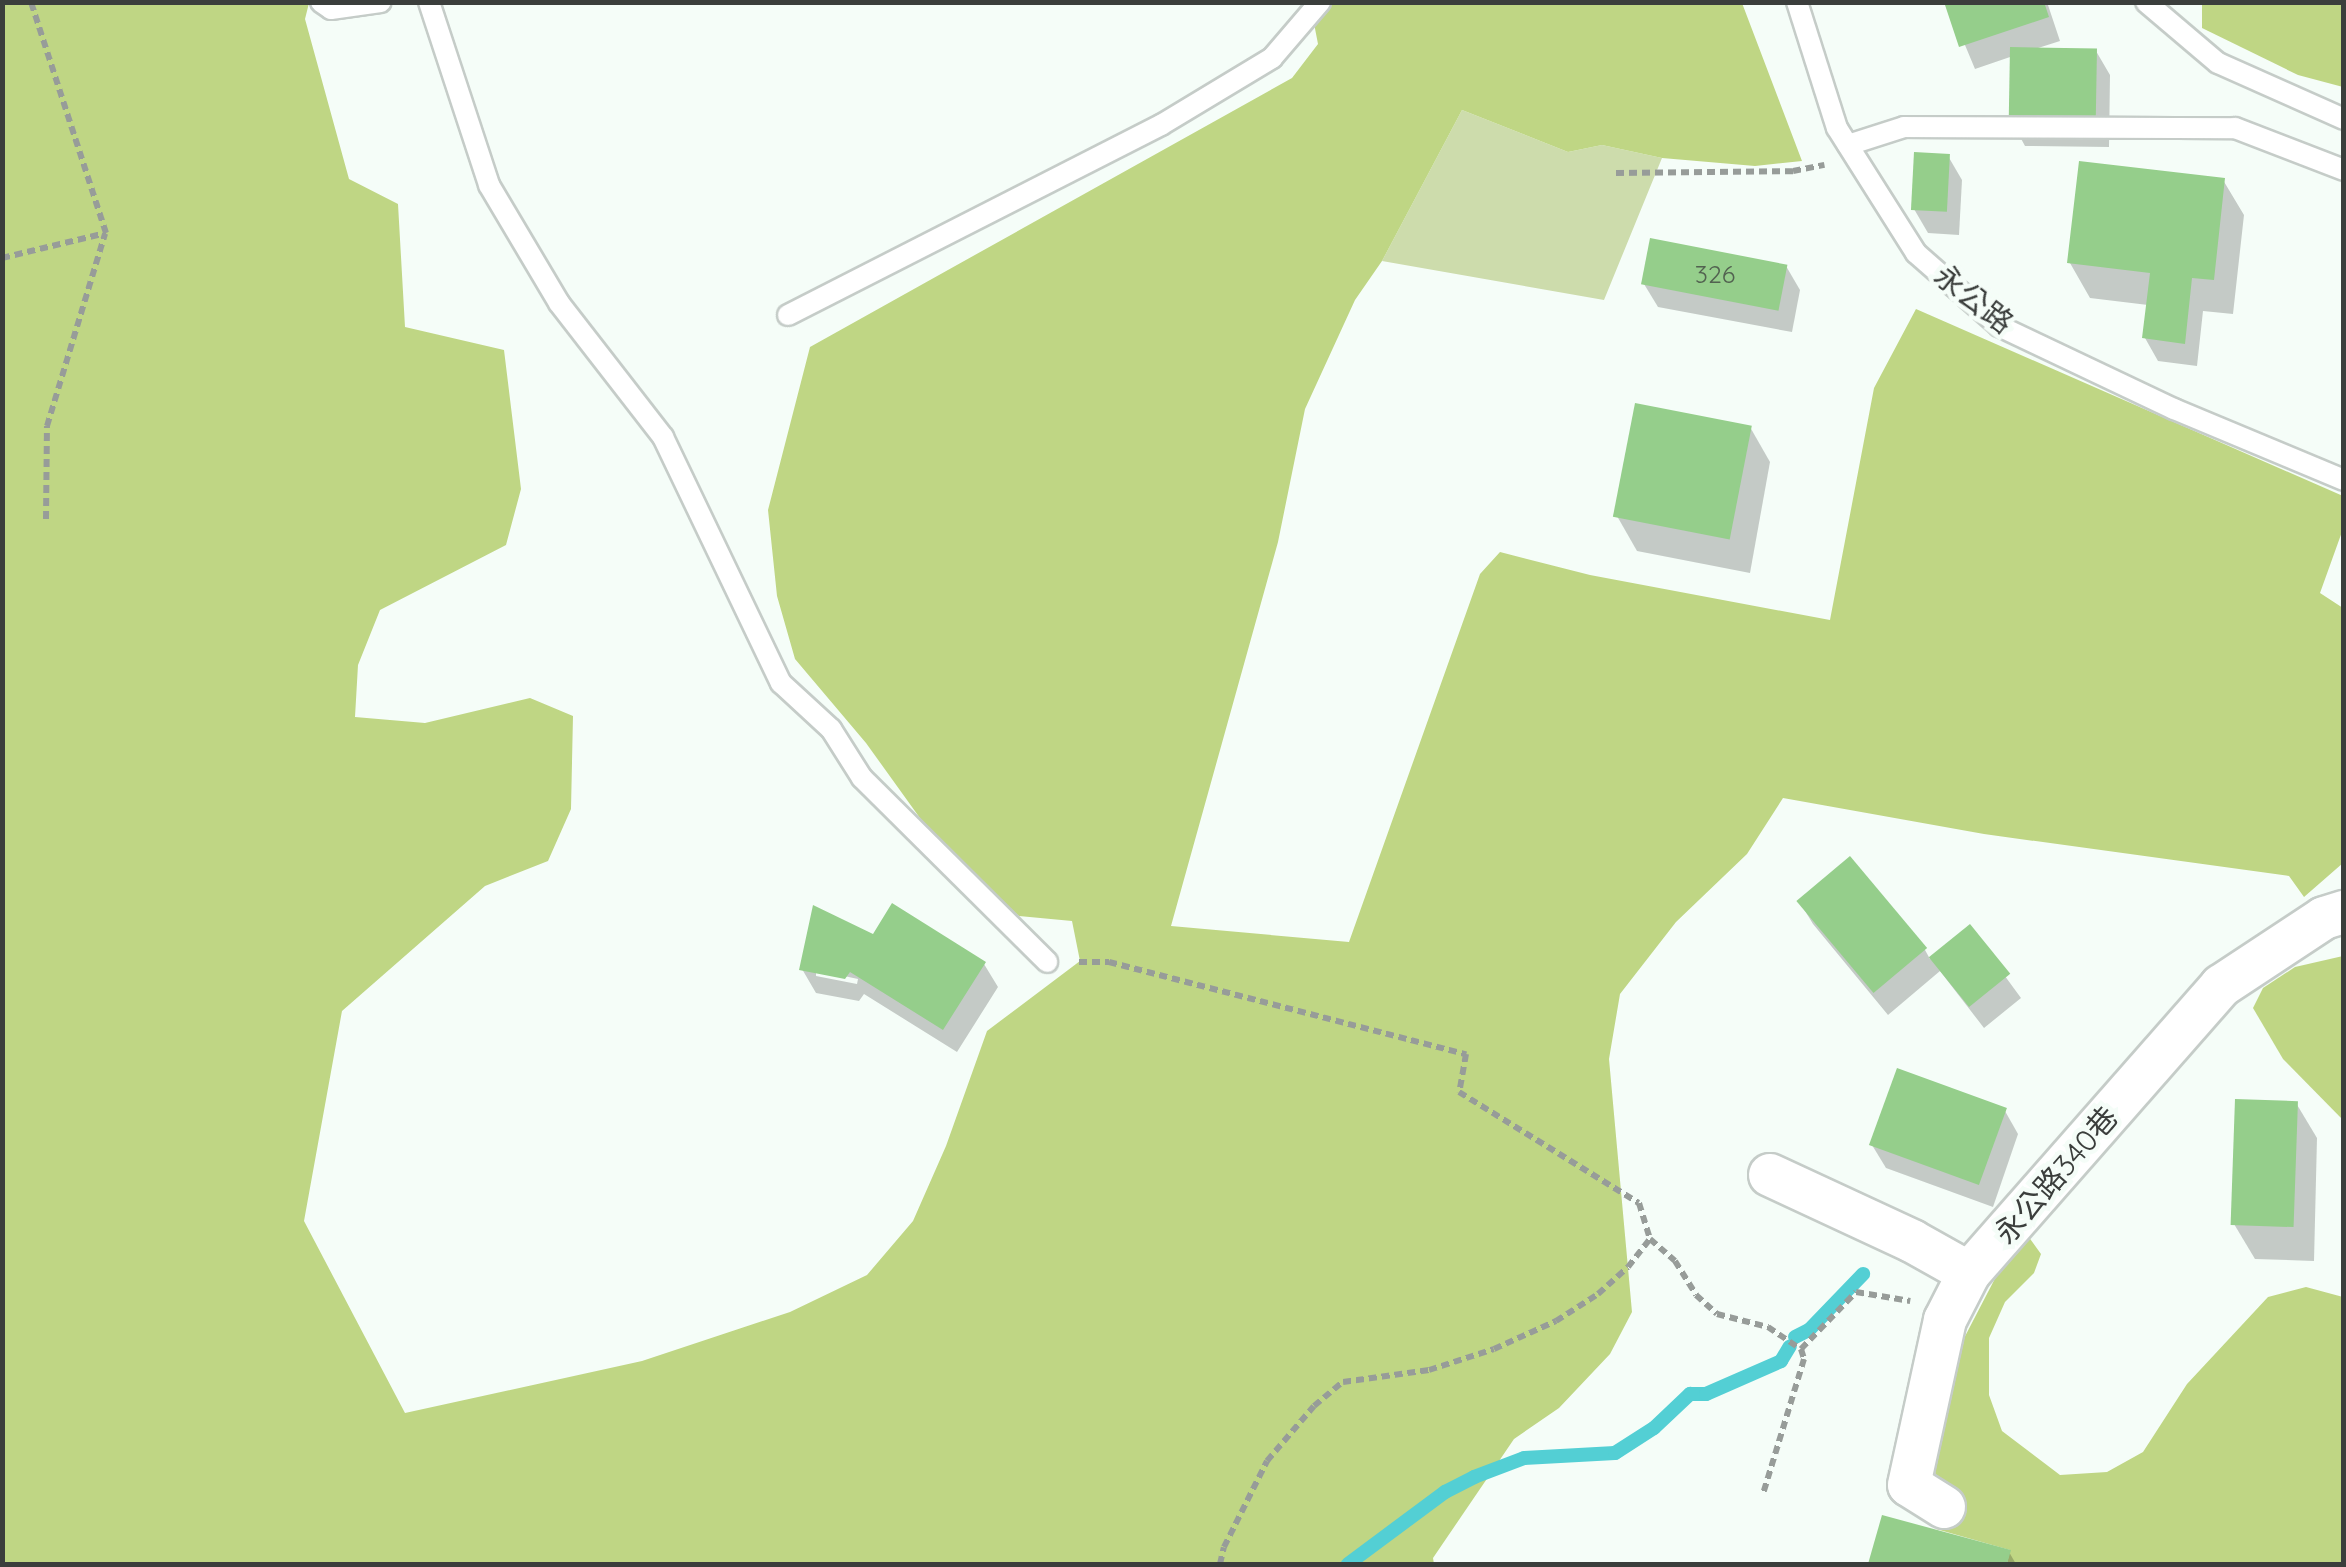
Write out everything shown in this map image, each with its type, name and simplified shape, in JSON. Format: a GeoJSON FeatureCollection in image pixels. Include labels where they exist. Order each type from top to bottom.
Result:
{"type":"FeatureCollection","features":[{"type":"Feature","properties":{"kind":"street","name":"永公路340巷"},"geometry":{"type":"LineString","coordinates":[[1944,1507],[1909,1485],[1956,1265],[2221,986],[2324,918],[2344,912]]}},
{"type":"Feature","properties":{"kind":"street"},"geometry":{"type":"LineString","coordinates":[[1770,1175],[1956,1265]]}},
{"type":"Feature","properties":{"kind":"lane"},"geometry":{"type":"LineString","coordinates":[[321,2],[331,8],[381,2]]}},
{"type":"Feature","properties":{"kind":"lane"},"geometry":{"type":"LineString","coordinates":[[429,2],[489,185],[559,304],[663,437],[781,683],[832,729],[862,778],[1048,962]]}},
{"type":"Feature","properties":{"kind":"lane"},"geometry":{"type":"LineString","coordinates":[[788,316],[1161,125],[1272,58],[1320,2]]}},
{"type":"Feature","properties":{"kind":"lane","name":"永公路"},"geometry":{"type":"LineString","coordinates":[[1797,2],[1837,128],[1916,252],[1999,326],[2174,409],[2344,480]]}},
{"type":"Feature","properties":{"kind":"lane"},"geometry":{"type":"LineString","coordinates":[[2146,2],[2218,63],[2344,118]]}},
{"type":"Feature","properties":{"kind":"lane"},"geometry":{"type":"LineString","coordinates":[[1848,145],[1904,127],[2235,128],[2344,170]]}},
{"type":"Feature","properties":{"kind":"path"},"geometry":{"type":"LineString","coordinates":[[31,2],[106,233],[48,426],[46,519]]}},
{"type":"Feature","properties":{"kind":"path"},"geometry":{"type":"LineString","coordinates":[[1616,172],[1819,169],[1848,145]]}},
{"type":"Feature","properties":{"kind":"path"},"geometry":{"type":"LineString","coordinates":[[2,258],[106,233]]}},
{"type":"Feature","properties":{"kind":"path"},"geometry":{"type":"LineString","coordinates":[[1048,962],[1110,962],[1466,1054],[1459,1092],[1639,1202],[1650,1240],[1674,1261],[1696,1295],[1717,1314],[1768,1327],[1801,1348],[1804,1359],[1763,1494]]}},
{"type":"Feature","properties":{"kind":"path"},"geometry":{"type":"LineString","coordinates":[[1220,1564],[1267,1461],[1314,1406],[1343,1382],[1428,1370],[1494,1349],[1556,1321],[1598,1294],[1650,1240]]}},
{"type":"Feature","properties":{"kind":"path"},"geometry":{"type":"LineString","coordinates":[[1801,1348],[1856,1292],[1924,1305],[1956,1265]]}},
{"type":"Feature","properties":{"kind":"green space"},"geometry":{"type":"Polygon","coordinates":[[[3,3],[309,3],[305,19],[349,179],[398,204],[405,327],[504,350],[521,489],[506,545],[380,610],[358,665],[355,717],[425,723],[530,698],[573,716],[571,809],[548,861],[485,886],[342,1011],[304,1221],[405,1413],[642,1361],[790,1312],[867,1275],[913,1221],[946,1146],[987,1031],[1080,961],[1072,921],[1019,916],[953,864],[866,743],[795,659],[777,596],[768,510],[810,347],[1292,78],[1318,44],[1310,3],[1742,3],[1802,161],[1755,166],[1662,158],[1602,145],[1568,152],[1462,110],[1382,261],[1355,300],[1305,409],[1278,542],[1171,926],[1349,942],[1480,574],[1500,552],[1590,575],[1830,620],[1874,388],[1916,309],[2343,496],[2343,529],[2320,593],[2343,608],[2343,863],[2304,897],[2289,876],[1984,834],[1783,798],[1747,854],[1676,922],[1620,994],[1609,1059],[1632,1312],[1610,1354],[1559,1408],[1514,1439],[1433,1558],[1434,1564],[3,1564],[3,3]]]}},
{"type":"Feature","properties":{"kind":"green space"},"geometry":{"type":"Polygon","coordinates":[[[2202,3],[2343,3],[2343,87],[2298,75],[2202,28],[2202,3]]]}},
{"type":"Feature","properties":{"kind":"green space"},"geometry":{"type":"Polygon","coordinates":[[[1462,110],[1568,152],[1602,145],[1662,158],[1604,300],[1382,261],[1462,110]]]}},
{"type":"Feature","properties":{"kind":"green space"},"geometry":{"type":"Polygon","coordinates":[[[2344,956],[2343,1120],[2283,1059],[2253,1008],[2263,988],[2295,967],[2344,956]]]}},
{"type":"Feature","properties":{"kind":"green space"},"geometry":{"type":"Polygon","coordinates":[[[2028,1236],[2041,1254],[2034,1273],[2005,1302],[1989,1338],[1989,1395],[2002,1431],[2060,1475],[2107,1472],[2143,1452],[2187,1384],[2268,1297],[2306,1287],[2343,1297],[2343,1564],[2007,1564],[2010,1550],[1936,1529],[1935,1456],[1961,1344],[2014,1242],[2028,1236]]]}},
{"type":"Feature","properties":{"kind":"building"},"geometry":{"type":"Polygon","coordinates":[[[1944,2],[2044,2],[2049,17],[1959,47],[1944,2]]]}},
{"type":"Feature","properties":{"kind":"building"},"geometry":{"type":"Polygon","coordinates":[[[2010,47],[2097,49],[2096,125],[2009,123],[2010,47]]]}},
{"type":"Feature","properties":{"kind":"building"},"geometry":{"type":"Polygon","coordinates":[[[1914,152],[1950,154],[1947,212],[1911,210],[1914,152]]]}},
{"type":"Feature","properties":{"kind":"building"},"geometry":{"type":"Polygon","coordinates":[[[2079,161],[2225,178],[2214,280],[2192,278],[2185,344],[2142,338],[2150,273],[2067,263],[2079,161]]]}},
{"type":"Feature","properties":{"kind":"building"},"geometry":{"type":"Polygon","coordinates":[[[1650,238],[1787,265],[1778,311],[1641,284],[1650,238]]]}},
{"type":"Feature","properties":{"kind":"building"},"geometry":{"type":"Polygon","coordinates":[[[1635,403],[1752,426],[1730,540],[1613,517],[1635,403]]]}},
{"type":"Feature","properties":{"kind":"building"},"geometry":{"type":"Polygon","coordinates":[[[1850,856],[1927,948],[1874,993],[1796,901],[1850,856]]]}},
{"type":"Feature","properties":{"kind":"building"},"geometry":{"type":"Polygon","coordinates":[[[892,903],[986,962],[943,1030],[850,972],[845,979],[799,970],[813,905],[873,934],[892,903]]]}},
{"type":"Feature","properties":{"kind":"building"},"geometry":{"type":"Polygon","coordinates":[[[1970,924],[2010,974],[1969,1007],[1929,957],[1970,924]]]}},
{"type":"Feature","properties":{"kind":"building"},"geometry":{"type":"Polygon","coordinates":[[[1897,1068],[2007,1108],[1979,1185],[1869,1145],[1897,1068]]]}},
{"type":"Feature","properties":{"kind":"building"},"geometry":{"type":"Polygon","coordinates":[[[2235,1099],[2298,1101],[2294,1227],[2231,1225],[2235,1099]]]}},
{"type":"Feature","properties":{"kind":"building"},"geometry":{"type":"Polygon","coordinates":[[[1882,1515],[2011,1550],[2007,1564],[1868,1564],[1882,1515]]]}},
{"type":"Feature","properties":{"kind":"waterway"},"geometry":{"type":"LineString","coordinates":[[1795,1337],[1809,1330],[1863,1274]]}},
{"type":"Feature","properties":{"kind":"waterway"},"geometry":{"type":"LineString","coordinates":[[1348,1564],[1445,1492],[1474,1477],[1524,1458],[1615,1453],[1654,1428],[1690,1394],[1706,1394],[1781,1361],[1790,1346]]}}]}
